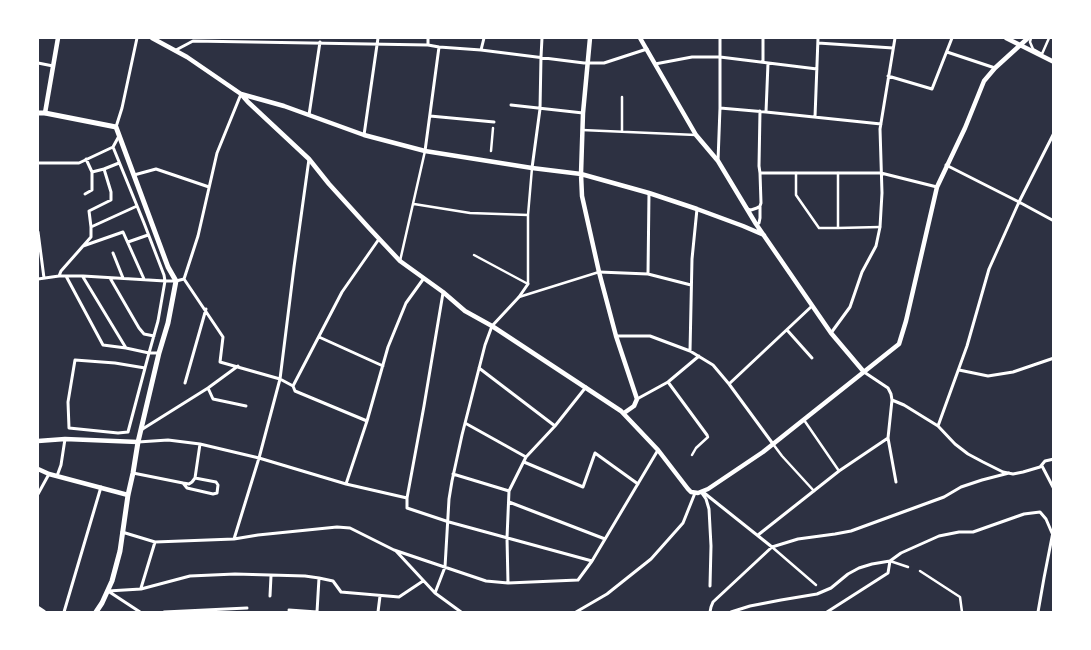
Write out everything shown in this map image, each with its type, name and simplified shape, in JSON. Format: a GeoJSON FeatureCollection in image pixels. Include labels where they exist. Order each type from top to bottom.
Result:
{"type":"FeatureCollection","features":[{"type":"Feature","properties":{"kind":"main road"},"geometry":{"type":"LineString","coordinates":[[38,113],[116,127],[168,267],[176,281],[168,322],[140,430],[120,551],[112,581],[96,612]]}},
{"type":"Feature","properties":{"kind":"street"},"geometry":{"type":"LineString","coordinates":[[45,113],[58,38]]}},
{"type":"Feature","properties":{"kind":"street"},"geometry":{"type":"LineString","coordinates":[[116,127],[137,38]]}},
{"type":"Feature","properties":{"kind":"street"},"geometry":{"type":"LineString","coordinates":[[152,38],[176,50],[241,94],[309,159],[328,184],[400,260],[466,311],[586,387],[624,414],[658,450],[690,491],[701,492],[758,535],[816,585]]}},
{"type":"Feature","properties":{"kind":"street"},"geometry":{"type":"LineString","coordinates":[[364,135],[378,38]]}},
{"type":"Feature","properties":{"kind":"street"},"geometry":{"type":"LineString","coordinates":[[428,38],[428,45]]}},
{"type":"Feature","properties":{"kind":"street"},"geometry":{"type":"LineString","coordinates":[[481,50],[484,38]]}},
{"type":"Feature","properties":{"kind":"street"},"geometry":{"type":"LineString","coordinates":[[435,593],[445,568],[450,492],[479,368],[492,326],[519,297],[528,284],[528,215],[540,109],[542,38]]}},
{"type":"Feature","properties":{"kind":"street"},"geometry":{"type":"LineString","coordinates":[[590,38],[582,130],[582,196],[616,336],[637,399]]}},
{"type":"Feature","properties":{"kind":"street"},"geometry":{"type":"LineString","coordinates":[[640,38],[696,135],[718,161],[756,224],[831,334],[864,372],[888,388],[892,400],[888,438],[896,482]]}},
{"type":"Feature","properties":{"kind":"street"},"geometry":{"type":"LineString","coordinates":[[718,161],[720,38]]}},
{"type":"Feature","properties":{"kind":"street"},"geometry":{"type":"LineString","coordinates":[[763,38],[763,62]]}},
{"type":"Feature","properties":{"kind":"street"},"geometry":{"type":"LineString","coordinates":[[815,117],[818,38]]}},
{"type":"Feature","properties":{"kind":"street"},"geometry":{"type":"LineString","coordinates":[[831,334],[850,307],[862,272],[876,246],[880,227],[882,193],[881,124],[895,38]]}},
{"type":"Feature","properties":{"kind":"street"},"geometry":{"type":"LineString","coordinates":[[888,76],[932,89],[952,38]]}},
{"type":"Feature","properties":{"kind":"street"},"geometry":{"type":"LineString","coordinates":[[1006,38],[1054,62]]}},
{"type":"Feature","properties":{"kind":"street"},"geometry":{"type":"LineString","coordinates":[[576,612],[606,594],[651,558],[683,523],[701,492],[773,444],[899,344],[937,187],[965,128],[982,83],[1021,44],[1030,38],[1033,49],[1042,54],[1049,38]]}},
{"type":"Feature","properties":{"kind":"street"},"geometry":{"type":"LineString","coordinates":[[176,50],[193,41],[428,45],[604,64],[647,49]]}},
{"type":"Feature","properties":{"kind":"street"},"geometry":{"type":"LineString","coordinates":[[309,115],[320,42]]}},
{"type":"Feature","properties":{"kind":"street"},"geometry":{"type":"LineString","coordinates":[[818,43],[893,48]]}},
{"type":"Feature","properties":{"kind":"street"},"geometry":{"type":"LineString","coordinates":[[400,260],[425,151],[440,47]]}},
{"type":"Feature","properties":{"kind":"street"},"geometry":{"type":"LineString","coordinates":[[948,52],[995,68]]}},
{"type":"Feature","properties":{"kind":"street"},"geometry":{"type":"LineString","coordinates":[[655,64],[692,57],[720,57],[817,69]]}},
{"type":"Feature","properties":{"kind":"street"},"geometry":{"type":"LineString","coordinates":[[766,112],[768,63]]}},
{"type":"Feature","properties":{"kind":"street"},"geometry":{"type":"LineString","coordinates":[[38,64],[54,66]]}},
{"type":"Feature","properties":{"kind":"street"},"geometry":{"type":"LineString","coordinates":[[241,94],[284,106],[364,135],[425,151],[581,174],[697,209],[764,235]]}},
{"type":"Feature","properties":{"kind":"street"},"geometry":{"type":"LineString","coordinates":[[184,278],[198,236],[216,153],[241,94]]}},
{"type":"Feature","properties":{"kind":"street"},"geometry":{"type":"LineString","coordinates":[[622,98],[622,132]]}},
{"type":"Feature","properties":{"kind":"street"},"geometry":{"type":"LineString","coordinates":[[511,105],[583,113]]}},
{"type":"Feature","properties":{"kind":"street"},"geometry":{"type":"LineString","coordinates":[[720,108],[881,124]]}},
{"type":"Feature","properties":{"kind":"street"},"geometry":{"type":"LineString","coordinates":[[743,226],[752,226],[758,223],[760,218],[760,111]]}},
{"type":"Feature","properties":{"kind":"street"},"geometry":{"type":"LineString","coordinates":[[430,116],[494,122]]}},
{"type":"Feature","properties":{"kind":"street"},"geometry":{"type":"LineString","coordinates":[[491,151],[493,128]]}},
{"type":"Feature","properties":{"kind":"street"},"geometry":{"type":"LineString","coordinates":[[582,130],[696,135]]}},
{"type":"Feature","properties":{"kind":"street"},"geometry":{"type":"LineString","coordinates":[[938,426],[959,370],[989,268],[1019,202],[1054,133]]}},
{"type":"Feature","properties":{"kind":"street"},"geometry":{"type":"LineString","coordinates":[[38,163],[79,163],[113,146],[120,135]]}},
{"type":"Feature","properties":{"kind":"street"},"geometry":{"type":"LineString","coordinates":[[113,146],[165,281],[154,336],[146,368],[128,432],[118,433],[69,428],[68,402],[75,360],[146,368]]}},
{"type":"Feature","properties":{"kind":"street"},"geometry":{"type":"LineString","coordinates":[[85,194],[92,190],[92,172],[86,159]]}},
{"type":"Feature","properties":{"kind":"street"},"geometry":{"type":"LineString","coordinates":[[234,539],[259,458],[280,380],[309,159]]}},
{"type":"Feature","properties":{"kind":"street"},"geometry":{"type":"LineString","coordinates":[[92,172],[119,163]]}},
{"type":"Feature","properties":{"kind":"street"},"geometry":{"type":"LineString","coordinates":[[946,165],[1054,221]]}},
{"type":"Feature","properties":{"kind":"street"},"geometry":{"type":"LineString","coordinates":[[59,276],[61,271],[91,237],[88,211],[111,200],[111,192],[104,169]]}},
{"type":"Feature","properties":{"kind":"street"},"geometry":{"type":"LineString","coordinates":[[134,175],[156,169],[209,187]]}},
{"type":"Feature","properties":{"kind":"street"},"geometry":{"type":"LineString","coordinates":[[760,173],[881,173],[937,187]]}},
{"type":"Feature","properties":{"kind":"street"},"geometry":{"type":"LineString","coordinates":[[796,173],[796,195],[819,228],[880,227]]}},
{"type":"Feature","properties":{"kind":"street"},"geometry":{"type":"LineString","coordinates":[[838,173],[838,228]]}},
{"type":"Feature","properties":{"kind":"street"},"geometry":{"type":"LineString","coordinates":[[648,193],[648,274]]}},
{"type":"Feature","properties":{"kind":"street"},"geometry":{"type":"LineString","coordinates":[[414,204],[470,213],[528,215]]}},
{"type":"Feature","properties":{"kind":"street"},"geometry":{"type":"LineString","coordinates":[[91,227],[137,206]]}},
{"type":"Feature","properties":{"kind":"street"},"geometry":{"type":"LineString","coordinates":[[747,209],[751,210],[760,206]]}},
{"type":"Feature","properties":{"kind":"street"},"geometry":{"type":"LineString","coordinates":[[690,351],[691,285],[697,209]]}},
{"type":"Feature","properties":{"kind":"street"},"geometry":{"type":"LineString","coordinates":[[38,232],[44,278]]}},
{"type":"Feature","properties":{"kind":"street"},"geometry":{"type":"LineString","coordinates":[[82,247],[123,232],[144,279]]}},
{"type":"Feature","properties":{"kind":"street"},"geometry":{"type":"LineString","coordinates":[[128,242],[148,235]]}},
{"type":"Feature","properties":{"kind":"street"},"geometry":{"type":"LineString","coordinates":[[293,386],[342,292],[379,239]]}},
{"type":"Feature","properties":{"kind":"street"},"geometry":{"type":"LineString","coordinates":[[113,253],[123,278]]}},
{"type":"Feature","properties":{"kind":"street"},"geometry":{"type":"LineString","coordinates":[[474,255],[528,284]]}},
{"type":"Feature","properties":{"kind":"street"},"geometry":{"type":"LineString","coordinates":[[519,297],[599,272],[648,274],[691,285]]}},
{"type":"Feature","properties":{"kind":"street"},"geometry":{"type":"LineString","coordinates":[[38,279],[59,276],[83,276],[176,281],[184,278]]}},
{"type":"Feature","properties":{"kind":"street"},"geometry":{"type":"LineString","coordinates":[[66,276],[103,345],[149,354],[159,353]]}},
{"type":"Feature","properties":{"kind":"street"},"geometry":{"type":"LineString","coordinates":[[83,276],[126,348]]}},
{"type":"Feature","properties":{"kind":"street"},"geometry":{"type":"LineString","coordinates":[[110,278],[139,328],[144,334],[154,336]]}},
{"type":"Feature","properties":{"kind":"street"},"geometry":{"type":"LineString","coordinates":[[184,278],[224,336],[220,362],[280,380],[293,386],[295,391],[367,421]]}},
{"type":"Feature","properties":{"kind":"street"},"geometry":{"type":"LineString","coordinates":[[346,484],[367,421],[388,347],[406,303],[424,278]]}},
{"type":"Feature","properties":{"kind":"street"},"geometry":{"type":"LineString","coordinates":[[443,292],[407,498],[407,508],[449,522],[592,561]]}},
{"type":"Feature","properties":{"kind":"street"},"geometry":{"type":"LineString","coordinates":[[729,384],[812,306]]}},
{"type":"Feature","properties":{"kind":"street"},"geometry":{"type":"LineString","coordinates":[[185,383],[206,309]]}},
{"type":"Feature","properties":{"kind":"street"},"geometry":{"type":"LineString","coordinates":[[787,330],[812,358]]}},
{"type":"Feature","properties":{"kind":"street"},"geometry":{"type":"LineString","coordinates":[[616,336],[650,336],[690,351],[713,365],[782,456],[814,491]]}},
{"type":"Feature","properties":{"kind":"street"},"geometry":{"type":"LineString","coordinates":[[319,337],[383,366]]}},
{"type":"Feature","properties":{"kind":"street"},"geometry":{"type":"LineString","coordinates":[[624,414],[634,406],[637,399],[668,382],[699,356]]}},
{"type":"Feature","properties":{"kind":"street"},"geometry":{"type":"LineString","coordinates":[[959,370],[988,376],[1013,372],[1054,358]]}},
{"type":"Feature","properties":{"kind":"street"},"geometry":{"type":"LineString","coordinates":[[140,430],[208,388],[238,366]]}},
{"type":"Feature","properties":{"kind":"street"},"geometry":{"type":"LineString","coordinates":[[479,368],[555,426]]}},
{"type":"Feature","properties":{"kind":"street"},"geometry":{"type":"LineString","coordinates":[[668,382],[708,437],[696,448],[692,455]]}},
{"type":"Feature","properties":{"kind":"street"},"geometry":{"type":"LineString","coordinates":[[508,583],[509,491],[526,458],[586,387]]}},
{"type":"Feature","properties":{"kind":"street"},"geometry":{"type":"LineString","coordinates":[[208,388],[213,398],[246,406]]}},
{"type":"Feature","properties":{"kind":"street"},"geometry":{"type":"LineString","coordinates":[[892,400],[904,405],[938,426],[955,444],[968,454],[1003,472],[1013,474],[1023,472],[1042,466],[1044,461],[1054,459]]}},
{"type":"Feature","properties":{"kind":"street"},"geometry":{"type":"LineString","coordinates":[[804,420],[839,471]]}},
{"type":"Feature","properties":{"kind":"street"},"geometry":{"type":"LineString","coordinates":[[465,423],[526,458]]}},
{"type":"Feature","properties":{"kind":"street"},"geometry":{"type":"LineString","coordinates":[[758,535],[839,471],[888,438]]}},
{"type":"Feature","properties":{"kind":"street"},"geometry":{"type":"LineString","coordinates":[[38,441],[65,439],[138,442],[168,440],[200,444],[259,458],[346,484],[407,498]]}},
{"type":"Feature","properties":{"kind":"street"},"geometry":{"type":"LineString","coordinates":[[57,476],[62,465],[65,439]]}},
{"type":"Feature","properties":{"kind":"street"},"geometry":{"type":"LineString","coordinates":[[133,473],[189,484],[195,478],[200,444]]}},
{"type":"Feature","properties":{"kind":"street"},"geometry":{"type":"LineString","coordinates":[[122,532],[155,542],[234,539],[337,527],[350,528],[394,550],[486,581],[508,583],[578,580],[592,561],[658,450]]}},
{"type":"Feature","properties":{"kind":"street"},"geometry":{"type":"LineString","coordinates":[[524,462],[583,487],[595,453],[638,484]]}},
{"type":"Feature","properties":{"kind":"street"},"geometry":{"type":"LineString","coordinates":[[1042,466],[1054,489]]}},
{"type":"Feature","properties":{"kind":"street"},"geometry":{"type":"LineString","coordinates":[[38,469],[49,474],[128,495]]}},
{"type":"Feature","properties":{"kind":"street"},"geometry":{"type":"LineString","coordinates":[[710,612],[712,604],[772,547],[798,539],[851,531],[944,496],[961,487],[1009,473]]}},
{"type":"Feature","properties":{"kind":"street"},"geometry":{"type":"LineString","coordinates":[[38,494],[49,474]]}},
{"type":"Feature","properties":{"kind":"street"},"geometry":{"type":"LineString","coordinates":[[454,474],[509,491]]}},
{"type":"Feature","properties":{"kind":"street"},"geometry":{"type":"LineString","coordinates":[[183,483],[187,488],[216,493],[218,485],[216,482],[195,478]]}},
{"type":"Feature","properties":{"kind":"street"},"geometry":{"type":"LineString","coordinates":[[64,612],[101,487]]}},
{"type":"Feature","properties":{"kind":"street"},"geometry":{"type":"LineString","coordinates":[[701,492],[709,510],[711,546],[710,586]]}},
{"type":"Feature","properties":{"kind":"street"},"geometry":{"type":"LineString","coordinates":[[509,502],[605,539]]}},
{"type":"Feature","properties":{"kind":"street"},"geometry":{"type":"LineString","coordinates":[[731,612],[773,601],[818,594],[831,588],[848,574],[859,568],[890,561],[901,553],[939,536],[959,532],[972,532],[1024,514],[1040,512],[1053,532],[1038,612]]}},
{"type":"Feature","properties":{"kind":"street"},"geometry":{"type":"LineString","coordinates":[[141,589],[155,542]]}},
{"type":"Feature","properties":{"kind":"street"},"geometry":{"type":"LineString","coordinates":[[394,550],[435,593],[461,612]]}},
{"type":"Feature","properties":{"kind":"street"},"geometry":{"type":"LineString","coordinates":[[890,561],[908,567]]}},
{"type":"Feature","properties":{"kind":"street"},"geometry":{"type":"LineString","coordinates":[[827,612],[888,573],[890,561]]}},
{"type":"Feature","properties":{"kind":"street"},"geometry":{"type":"LineString","coordinates":[[920,571],[960,597],[962,612]]}},
{"type":"Feature","properties":{"kind":"street"},"geometry":{"type":"LineString","coordinates":[[108,591],[141,589],[190,576],[235,574],[318,578],[333,581],[340,592],[399,597],[423,581]]}},
{"type":"Feature","properties":{"kind":"street"},"geometry":{"type":"LineString","coordinates":[[270,596],[271,576]]}},
{"type":"Feature","properties":{"kind":"street"},"geometry":{"type":"LineString","coordinates":[[289,610],[317,612],[318,578]]}},
{"type":"Feature","properties":{"kind":"street"},"geometry":{"type":"LineString","coordinates":[[108,591],[140,612]]}},
{"type":"Feature","properties":{"kind":"street"},"geometry":{"type":"LineString","coordinates":[[378,612],[380,596]]}},
{"type":"Feature","properties":{"kind":"street"},"geometry":{"type":"LineString","coordinates":[[164,612],[247,608]]}}]}
